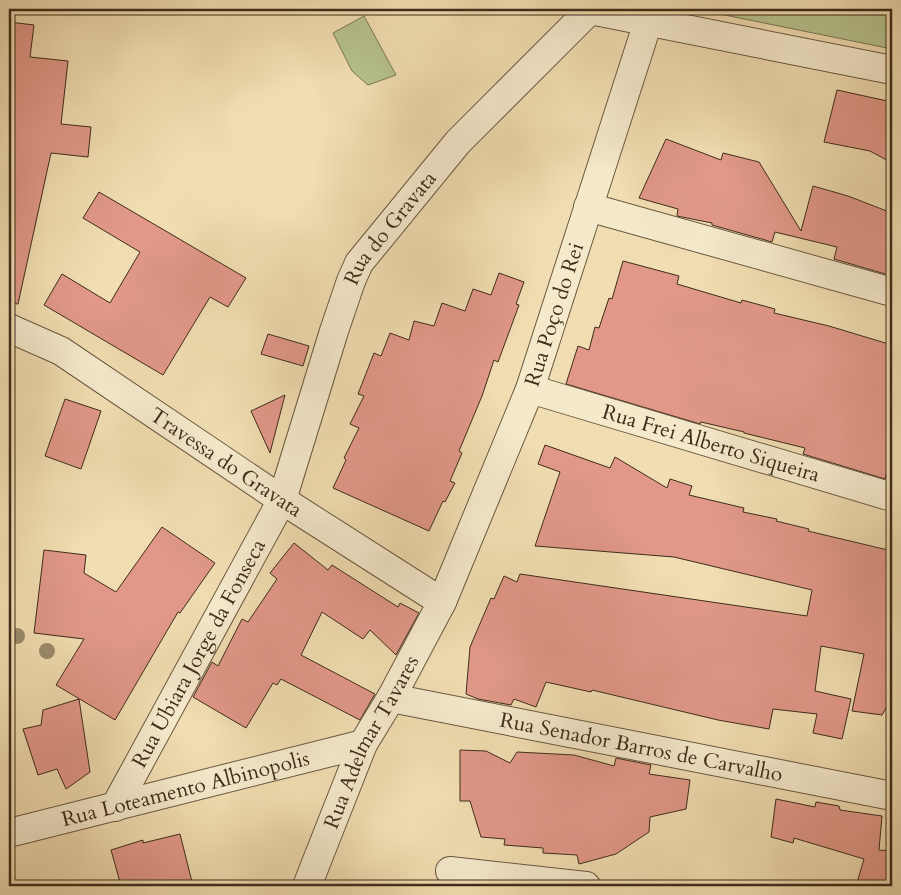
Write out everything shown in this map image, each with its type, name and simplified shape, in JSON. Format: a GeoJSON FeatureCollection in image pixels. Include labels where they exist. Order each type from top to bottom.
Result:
{"type":"FeatureCollection","features":[{"type":"Feature","properties":{"kind":"street"},"geometry":{"type":"LineString","coordinates":[[589,10],[892,70]]}},
{"type":"Feature","properties":{"kind":"street","name":"Rua do Gravata"},"geometry":{"type":"LineString","coordinates":[[282,500],[334,331],[359,263],[458,142],[589,10]]}},
{"type":"Feature","properties":{"kind":"street","name":"Rua Poço do Rei"},"geometry":{"type":"LineString","coordinates":[[442,602],[530,389],[648,22]]}},
{"type":"Feature","properties":{"kind":"street"},"geometry":{"type":"LineString","coordinates":[[588,207],[892,292]]}},
{"type":"Feature","properties":{"kind":"street","name":"Travessa do Gravata"},"geometry":{"type":"LineString","coordinates":[[9,328],[61,351],[282,500],[442,602]]}},
{"type":"Feature","properties":{"kind":"street","name":"Rua Frei Alberto Siqueira"},"geometry":{"type":"LineString","coordinates":[[530,389],[892,497]]}},
{"type":"Feature","properties":{"kind":"street","name":"Rua Ubiara Jorge da Fonseca"},"geometry":{"type":"LineString","coordinates":[[115,807],[282,500]]}},
{"type":"Feature","properties":{"kind":"street","name":"Rua Adelmar Tavares"},"geometry":{"type":"LineString","coordinates":[[307,886],[363,744],[391,698],[442,602]]}},
{"type":"Feature","properties":{"kind":"street","name":"Rua Senador Barros de Carvalho"},"geometry":{"type":"LineString","coordinates":[[391,698],[892,796]]}},
{"type":"Feature","properties":{"kind":"street","name":"Rua Loteamento Albinopolis"},"geometry":{"type":"LineString","coordinates":[[9,834],[363,744]]}},
{"type":"Feature","properties":{"kind":"street"},"geometry":{"type":"LineString","coordinates":[[450,871],[586,886]]}},
{"type":"Feature","properties":{"kind":"green space"},"geometry":{"type":"Polygon","coordinates":[[[695,9],[892,9],[892,49],[695,9]]]}},
{"type":"Feature","properties":{"kind":"green space"},"geometry":{"type":"Polygon","coordinates":[[[364,16],[396,75],[368,85],[352,71],[333,33],[364,16]]]}},
{"type":"Feature","properties":{"kind":"building"},"geometry":{"type":"Polygon","coordinates":[[[9,22],[34,25],[30,57],[68,61],[61,124],[91,127],[88,157],[51,153],[18,304],[9,303],[9,22]]]}},
{"type":"Feature","properties":{"kind":"building"},"geometry":{"type":"Polygon","coordinates":[[[837,90],[892,102],[892,163],[870,151],[824,142],[837,90]]]}},
{"type":"Feature","properties":{"kind":"building"},"geometry":{"type":"Polygon","coordinates":[[[666,139],[721,160],[723,153],[759,162],[801,231],[813,186],[848,196],[892,213],[892,276],[834,259],[837,247],[775,232],[772,242],[712,225],[712,223],[677,216],[678,209],[639,198],[666,139]]]}},
{"type":"Feature","properties":{"kind":"building"},"geometry":{"type":"Polygon","coordinates":[[[99,192],[246,278],[228,307],[210,297],[163,375],[44,305],[62,274],[110,303],[140,252],[83,218],[99,192]]]}},
{"type":"Feature","properties":{"kind":"building"},"geometry":{"type":"Polygon","coordinates":[[[623,261],[679,276],[677,284],[741,303],[742,300],[775,309],[774,313],[829,326],[892,345],[892,449],[885,479],[803,454],[805,448],[701,422],[700,424],[566,384],[578,346],[589,350],[595,327],[599,328],[609,298],[612,299],[623,261]]]}},
{"type":"Feature","properties":{"kind":"building"},"geometry":{"type":"Polygon","coordinates":[[[499,273],[524,282],[516,304],[519,305],[498,362],[494,360],[482,396],[459,451],[462,453],[450,481],[455,483],[445,502],[443,501],[429,531],[333,488],[346,460],[344,458],[359,428],[350,424],[364,396],[358,394],[374,353],[381,356],[390,333],[409,340],[414,321],[434,326],[442,303],[465,311],[473,289],[491,295],[499,273]]]}},
{"type":"Feature","properties":{"kind":"building"},"geometry":{"type":"Polygon","coordinates":[[[268,334],[309,346],[303,366],[261,354],[268,334]]]}},
{"type":"Feature","properties":{"kind":"building"},"geometry":{"type":"Polygon","coordinates":[[[285,395],[270,453],[251,411],[285,395]]]}},
{"type":"Feature","properties":{"kind":"building"},"geometry":{"type":"Polygon","coordinates":[[[65,399],[101,411],[81,469],[45,456],[65,399]]]}},
{"type":"Feature","properties":{"kind":"building"},"geometry":{"type":"Polygon","coordinates":[[[545,445],[610,468],[615,457],[667,488],[670,479],[692,486],[689,495],[744,508],[743,512],[777,519],[776,521],[809,529],[808,531],[892,551],[892,698],[882,715],[852,711],[864,654],[821,646],[815,691],[851,699],[842,739],[813,733],[817,714],[773,709],[769,729],[718,720],[592,690],[591,692],[546,682],[536,707],[514,699],[511,705],[478,699],[466,694],[470,647],[491,598],[494,599],[504,576],[517,582],[520,574],[807,616],[812,590],[674,557],[535,546],[560,472],[538,464],[545,445]]]}},
{"type":"Feature","properties":{"kind":"building"},"geometry":{"type":"Polygon","coordinates":[[[162,527],[215,563],[180,613],[178,612],[115,720],[56,685],[84,639],[34,633],[44,550],[86,555],[84,573],[116,592],[162,527]]]}},
{"type":"Feature","properties":{"kind":"building"},"geometry":{"type":"Polygon","coordinates":[[[294,543],[328,570],[332,565],[398,607],[400,603],[419,613],[396,655],[370,630],[363,639],[322,612],[301,655],[375,694],[360,720],[281,679],[277,685],[273,683],[246,728],[193,697],[212,662],[218,666],[242,619],[248,622],[277,579],[270,573],[294,543]]]}},
{"type":"Feature","properties":{"kind":"building"},"geometry":{"type":"Polygon","coordinates":[[[79,699],[90,772],[66,789],[57,769],[38,775],[23,729],[41,725],[43,710],[79,699]]]}},
{"type":"Feature","properties":{"kind":"building"},"geometry":{"type":"Polygon","coordinates":[[[460,750],[486,751],[510,763],[517,752],[574,755],[614,766],[616,758],[651,765],[649,774],[690,780],[686,809],[650,817],[649,832],[616,854],[579,864],[577,855],[543,853],[543,848],[504,845],[505,839],[481,837],[470,801],[460,801],[460,750]]]}},
{"type":"Feature","properties":{"kind":"building"},"geometry":{"type":"Polygon","coordinates":[[[776,799],[815,807],[816,802],[839,806],[840,810],[882,816],[879,850],[892,851],[892,886],[856,886],[864,859],[794,838],[793,843],[771,837],[776,799]]]}},
{"type":"Feature","properties":{"kind":"building"},"geometry":{"type":"Polygon","coordinates":[[[180,834],[193,886],[121,886],[111,850],[143,840],[143,843],[180,834]]]}}]}
